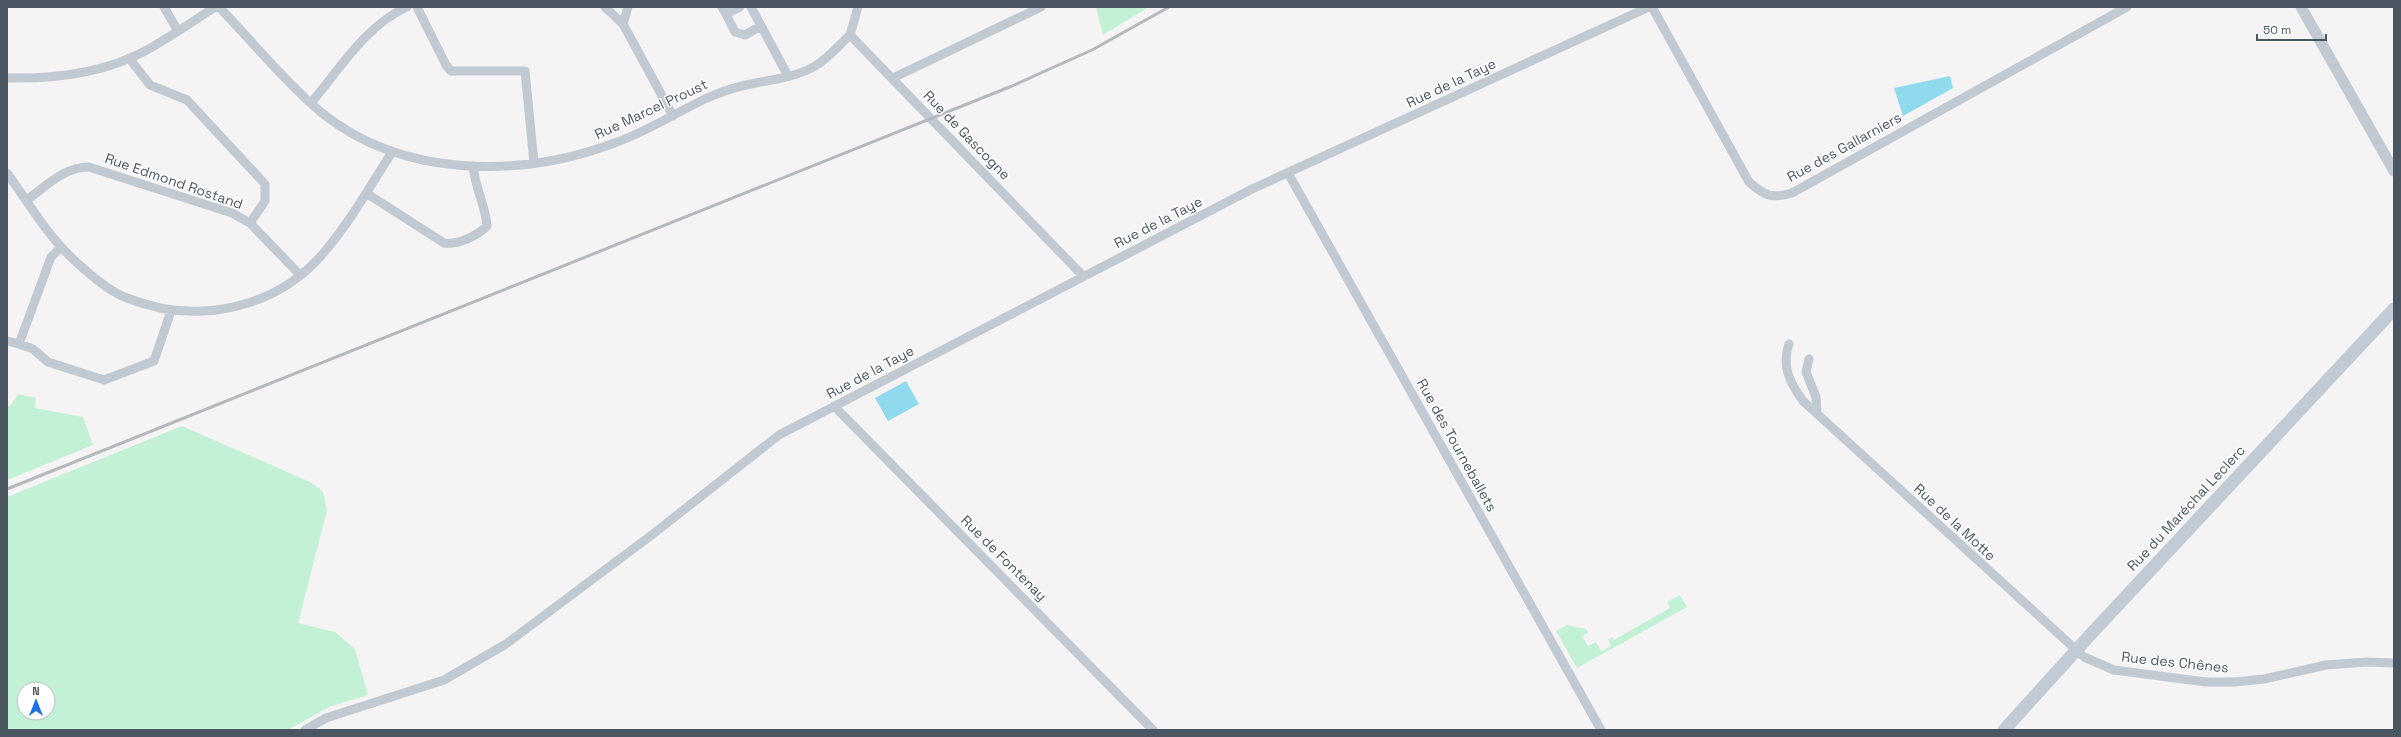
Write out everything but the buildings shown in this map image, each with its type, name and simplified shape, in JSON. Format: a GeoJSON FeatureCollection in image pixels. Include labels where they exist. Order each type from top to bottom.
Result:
{"type":"FeatureCollection","features":[{"type":"Feature","properties":{"kind":"main road","name":"Rue du Maréchal Leclerc"},"geometry":{"type":"LineString","coordinates":[[2004,730],[2076,650],[2394,309]]}},
{"type":"Feature","properties":{"kind":"street"},"geometry":{"type":"LineString","coordinates":[[164,7],[178,31]]}},
{"type":"Feature","properties":{"kind":"street"},"geometry":{"type":"LineString","coordinates":[[7,78],[41,79],[80,72],[129,58],[178,31],[215,7]]}},
{"type":"Feature","properties":{"kind":"street","name":"Rue Marcel Proust"},"geometry":{"type":"LineString","coordinates":[[219,7],[311,103],[344,128],[392,152],[411,158],[473,166],[534,163],[590,151],[619,141],[721,92],[788,76],[815,66],[850,35]]}},
{"type":"Feature","properties":{"kind":"street"},"geometry":{"type":"LineString","coordinates":[[311,103],[377,26],[393,13],[407,7]]}},
{"type":"Feature","properties":{"kind":"street"},"geometry":{"type":"LineString","coordinates":[[417,7],[446,66],[451,71],[525,71],[534,163]]}},
{"type":"Feature","properties":{"kind":"street"},"geometry":{"type":"LineString","coordinates":[[605,7],[623,24],[673,116]]}},
{"type":"Feature","properties":{"kind":"street"},"geometry":{"type":"LineString","coordinates":[[623,24],[628,7]]}},
{"type":"Feature","properties":{"kind":"street"},"geometry":{"type":"LineString","coordinates":[[740,7],[724,11],[735,32],[745,35],[761,26]]}},
{"type":"Feature","properties":{"kind":"street"},"geometry":{"type":"LineString","coordinates":[[751,7],[788,76]]}},
{"type":"Feature","properties":{"kind":"street"},"geometry":{"type":"LineString","coordinates":[[850,35],[858,7]]}},
{"type":"Feature","properties":{"kind":"street"},"geometry":{"type":"LineString","coordinates":[[892,78],[1041,7]]}},
{"type":"Feature","properties":{"kind":"street","name":"Rue des Gallarniers"},"geometry":{"type":"LineString","coordinates":[[1651,7],[1750,182],[1762,193],[1778,197],[1792,193],[2127,7]]}},
{"type":"Feature","properties":{"kind":"street","name":"Rue de la Taye"},"geometry":{"type":"LineString","coordinates":[[305,730],[326,718],[444,680],[506,644],[653,534],[698,497],[779,435],[1252,189],[1651,7]]}},
{"type":"Feature","properties":{"kind":"street"},"geometry":{"type":"LineString","coordinates":[[2301,7],[2394,171]]}},
{"type":"Feature","properties":{"kind":"street","name":"Rue de Gascogne"},"geometry":{"type":"LineString","coordinates":[[850,35],[1083,276]]}},
{"type":"Feature","properties":{"kind":"street"},"geometry":{"type":"LineString","coordinates":[[129,58],[150,85],[186,100],[265,184],[265,201],[250,223]]}},
{"type":"Feature","properties":{"kind":"street"},"geometry":{"type":"LineString","coordinates":[[7,173],[61,247],[96,278],[126,298],[171,311],[221,311],[260,300],[300,275],[326,250],[366,193],[392,152]]}},
{"type":"Feature","properties":{"kind":"street"},"geometry":{"type":"LineString","coordinates":[[366,193],[444,243],[453,244],[481,232],[487,226],[487,218],[475,184],[473,166]]}},
{"type":"Feature","properties":{"kind":"street","name":"Rue Edmond Rostand"},"geometry":{"type":"LineString","coordinates":[[27,200],[66,171],[76,167],[89,167],[232,213],[250,223],[300,275]]}},
{"type":"Feature","properties":{"kind":"street","name":"Rue des Tourneballets"},"geometry":{"type":"LineString","coordinates":[[1288,173],[1601,730]]}},
{"type":"Feature","properties":{"kind":"street"},"geometry":{"type":"LineString","coordinates":[[19,344],[51,257],[61,247]]}},
{"type":"Feature","properties":{"kind":"street"},"geometry":{"type":"LineString","coordinates":[[7,341],[33,349],[48,362],[104,380],[154,361],[171,311]]}},
{"type":"Feature","properties":{"kind":"street","name":"Rue de la Motte"},"geometry":{"type":"LineString","coordinates":[[1789,344],[1785,354],[1785,369],[1803,401],[2076,650]]}},
{"type":"Feature","properties":{"kind":"street"},"geometry":{"type":"LineString","coordinates":[[1809,359],[1806,372],[1816,397],[1816,413]]}},
{"type":"Feature","properties":{"kind":"street","name":"Rue de Fontenay"},"geometry":{"type":"LineString","coordinates":[[834,406],[1153,730]]}},
{"type":"Feature","properties":{"kind":"street","name":"Rue des Chênes"},"geometry":{"type":"LineString","coordinates":[[2076,650],[2084,657],[2114,670],[2206,682],[2236,682],[2264,679],[2326,665],[2367,662],[2394,663]]}},
{"type":"Feature","properties":{"kind":"green space"},"geometry":{"type":"Polygon","coordinates":[[[1096,7],[1149,7],[1103,35],[1096,7]]]}},
{"type":"Feature","properties":{"kind":"green space"},"geometry":{"type":"Polygon","coordinates":[[[18,394],[36,398],[35,408],[83,417],[93,445],[7,480],[7,406],[10,406],[18,394]]]}},
{"type":"Feature","properties":{"kind":"green space"},"geometry":{"type":"Polygon","coordinates":[[[182,426],[310,482],[323,492],[327,510],[298,623],[335,632],[355,649],[368,695],[329,707],[288,730],[7,730],[7,497],[182,426]]]}},
{"type":"Feature","properties":{"kind":"green space"},"geometry":{"type":"Polygon","coordinates":[[[1680,595],[1687,607],[1577,668],[1556,631],[1567,625],[1586,629],[1588,633],[1582,636],[1588,646],[1596,642],[1601,651],[1611,646],[1608,639],[1612,637],[1614,640],[1670,608],[1667,602],[1680,595]]]}},
{"type":"Feature","properties":{"kind":"water"},"geometry":{"type":"Polygon","coordinates":[[[1950,76],[1953,88],[1903,116],[1894,88],[1950,76]]]}},
{"type":"Feature","properties":{"kind":"water"},"geometry":{"type":"Polygon","coordinates":[[[906,381],[919,404],[888,421],[875,398],[906,381]]]}},
{"type":"Feature","properties":{"kind":"railway"},"geometry":{"type":"LineString","coordinates":[[7,489],[1012,86],[1092,50],[1169,7]]}}]}
